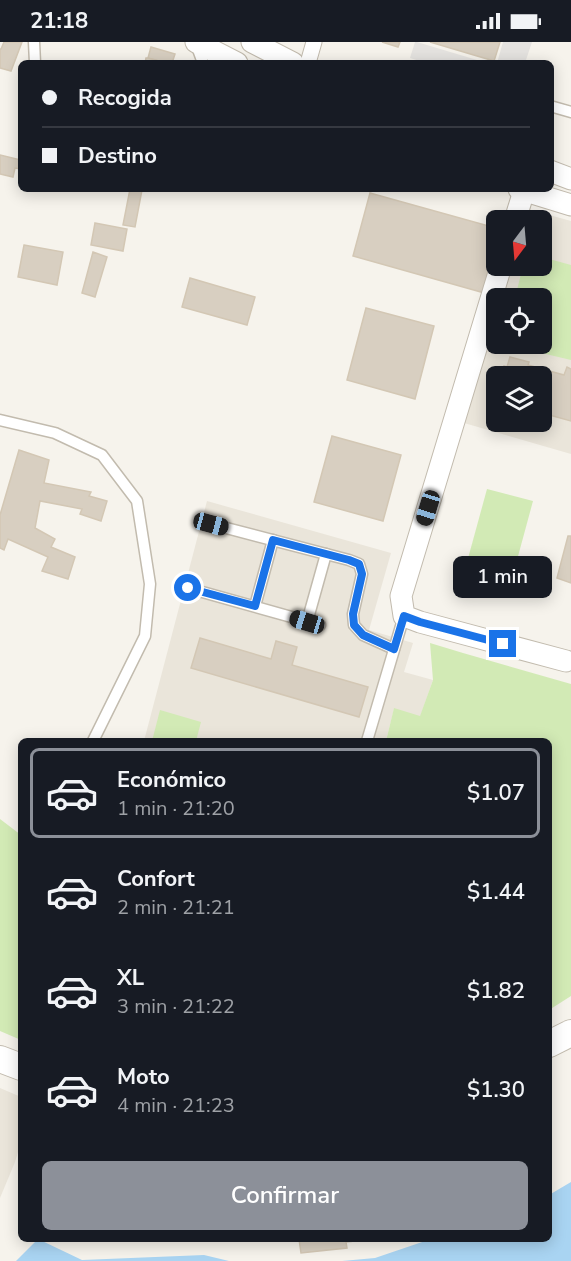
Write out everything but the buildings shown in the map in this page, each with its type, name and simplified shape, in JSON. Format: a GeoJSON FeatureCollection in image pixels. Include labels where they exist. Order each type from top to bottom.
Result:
{"type":"FeatureCollection","features":[{"type":"Feature","properties":{"kind":"street"},"geometry":{"type":"LineString","coordinates":[[195,42],[231,60]]}},
{"type":"Feature","properties":{"kind":"street"},"geometry":{"type":"LineString","coordinates":[[252,42],[286,60]]}},
{"type":"Feature","properties":{"kind":"street"},"geometry":{"type":"LineString","coordinates":[[309,60],[314,42]]}},
{"type":"Feature","properties":{"kind":"street"},"geometry":{"type":"LineString","coordinates":[[554,172],[571,178]]}},
{"type":"Feature","properties":{"kind":"street"},"geometry":{"type":"LineString","coordinates":[[517,210],[521,192]]}},
{"type":"Feature","properties":{"kind":"street"},"geometry":{"type":"LineString","coordinates":[[532,192],[570,199]]}},
{"type":"Feature","properties":{"kind":"street"},"geometry":{"type":"LineString","coordinates":[[498,276],[401,596],[404,616],[566,661]]}},
{"type":"Feature","properties":{"kind":"street"},"geometry":{"type":"LineString","coordinates":[[552,1042],[571,1033]]}},
{"type":"Feature","properties":{"kind":"street"},"geometry":{"type":"LineString","coordinates":[[0,1059],[18,1066]]}},
{"type":"Feature","properties":{"kind":"lane"},"geometry":{"type":"LineString","coordinates":[[34,42],[34,60]]}},
{"type":"Feature","properties":{"kind":"lane"},"geometry":{"type":"LineString","coordinates":[[195,42],[202,60]]}},
{"type":"Feature","properties":{"kind":"lane"},"geometry":{"type":"LineString","coordinates":[[554,107],[571,112]]}},
{"type":"Feature","properties":{"kind":"lane"},"geometry":{"type":"LineString","coordinates":[[0,420],[56,433],[102,455],[137,501],[150,584],[145,636],[94,738]]}},
{"type":"Feature","properties":{"kind":"lane"},"geometry":{"type":"LineString","coordinates":[[211,524],[359,564],[362,574],[353,614],[354,625],[363,635],[394,649]]}},
{"type":"Feature","properties":{"kind":"lane"},"geometry":{"type":"LineString","coordinates":[[255,606],[273,540]]}},
{"type":"Feature","properties":{"kind":"lane"},"geometry":{"type":"LineString","coordinates":[[307,622],[326,554]]}},
{"type":"Feature","properties":{"kind":"lane"},"geometry":{"type":"LineString","coordinates":[[188,588],[320,625]]}},
{"type":"Feature","properties":{"kind":"lane"},"geometry":{"type":"LineString","coordinates":[[368,738],[404,616]]}},
{"type":"Feature","properties":{"kind":"shaded area"},"geometry":{"type":"Polygon","coordinates":[[[415,42],[417,42],[477,60],[416,60],[410,58],[415,42]]]}},
{"type":"Feature","properties":{"kind":"shaded area"},"geometry":{"type":"Polygon","coordinates":[[[503,42],[532,42],[526,60],[498,60],[503,42]]]}},
{"type":"Feature","properties":{"kind":"shaded area"},"geometry":{"type":"Polygon","coordinates":[[[552,216],[571,221],[571,454],[495,432],[552,432],[552,366],[486,366],[486,429],[464,423],[486,343],[486,354],[552,354],[552,288],[502,288],[505,276],[552,276],[552,216]]]}},
{"type":"Feature","properties":{"kind":"shaded area"},"geometry":{"type":"Polygon","coordinates":[[[207,501],[391,553],[369,630],[413,643],[404,672],[433,680],[420,717],[394,709],[387,738],[145,738],[207,501]]]}},
{"type":"Feature","properties":{"kind":"shaded area"},"geometry":{"type":"Polygon","coordinates":[[[0,1088],[18,1096],[18,1152],[0,1198],[0,1088]]]}},
{"type":"Feature","properties":{"kind":"green space"},"geometry":{"type":"Polygon","coordinates":[[[552,260],[571,265],[571,360],[546,354],[552,354],[552,288],[518,288],[520,276],[552,276],[552,260]]]}},
{"type":"Feature","properties":{"kind":"green space"},"geometry":{"type":"Polygon","coordinates":[[[487,489],[533,501],[507,597],[461,584],[487,489]]]}},
{"type":"Feature","properties":{"kind":"green space"},"geometry":{"type":"Polygon","coordinates":[[[430,643],[571,684],[571,996],[552,1008],[552,738],[387,738],[394,708],[420,716],[433,680],[430,643]]]}},
{"type":"Feature","properties":{"kind":"green space"},"geometry":{"type":"Polygon","coordinates":[[[160,710],[201,722],[197,738],[153,738],[160,710]]]}},
{"type":"Feature","properties":{"kind":"green space"},"geometry":{"type":"Polygon","coordinates":[[[0,819],[18,833],[18,1039],[0,1031],[0,819]]]}},
{"type":"Feature","properties":{"kind":"water"},"geometry":{"type":"Polygon","coordinates":[[[571,1182],[571,1261],[342,1261],[375,1258],[422,1242],[552,1242],[552,1193],[571,1182]]]}},
{"type":"Feature","properties":{"kind":"water"},"geometry":{"type":"Polygon","coordinates":[[[35,1242],[44,1242],[82,1260],[204,1255],[229,1261],[16,1261],[35,1242]]]}},
{"type":"Feature","properties":{"kind":"route"},"geometry":{"type":"LineString","coordinates":[[188,588],[255,606],[273,540],[359,564],[362,574],[353,614],[354,625],[363,635],[394,649],[404,616],[503,644]]}}]}
